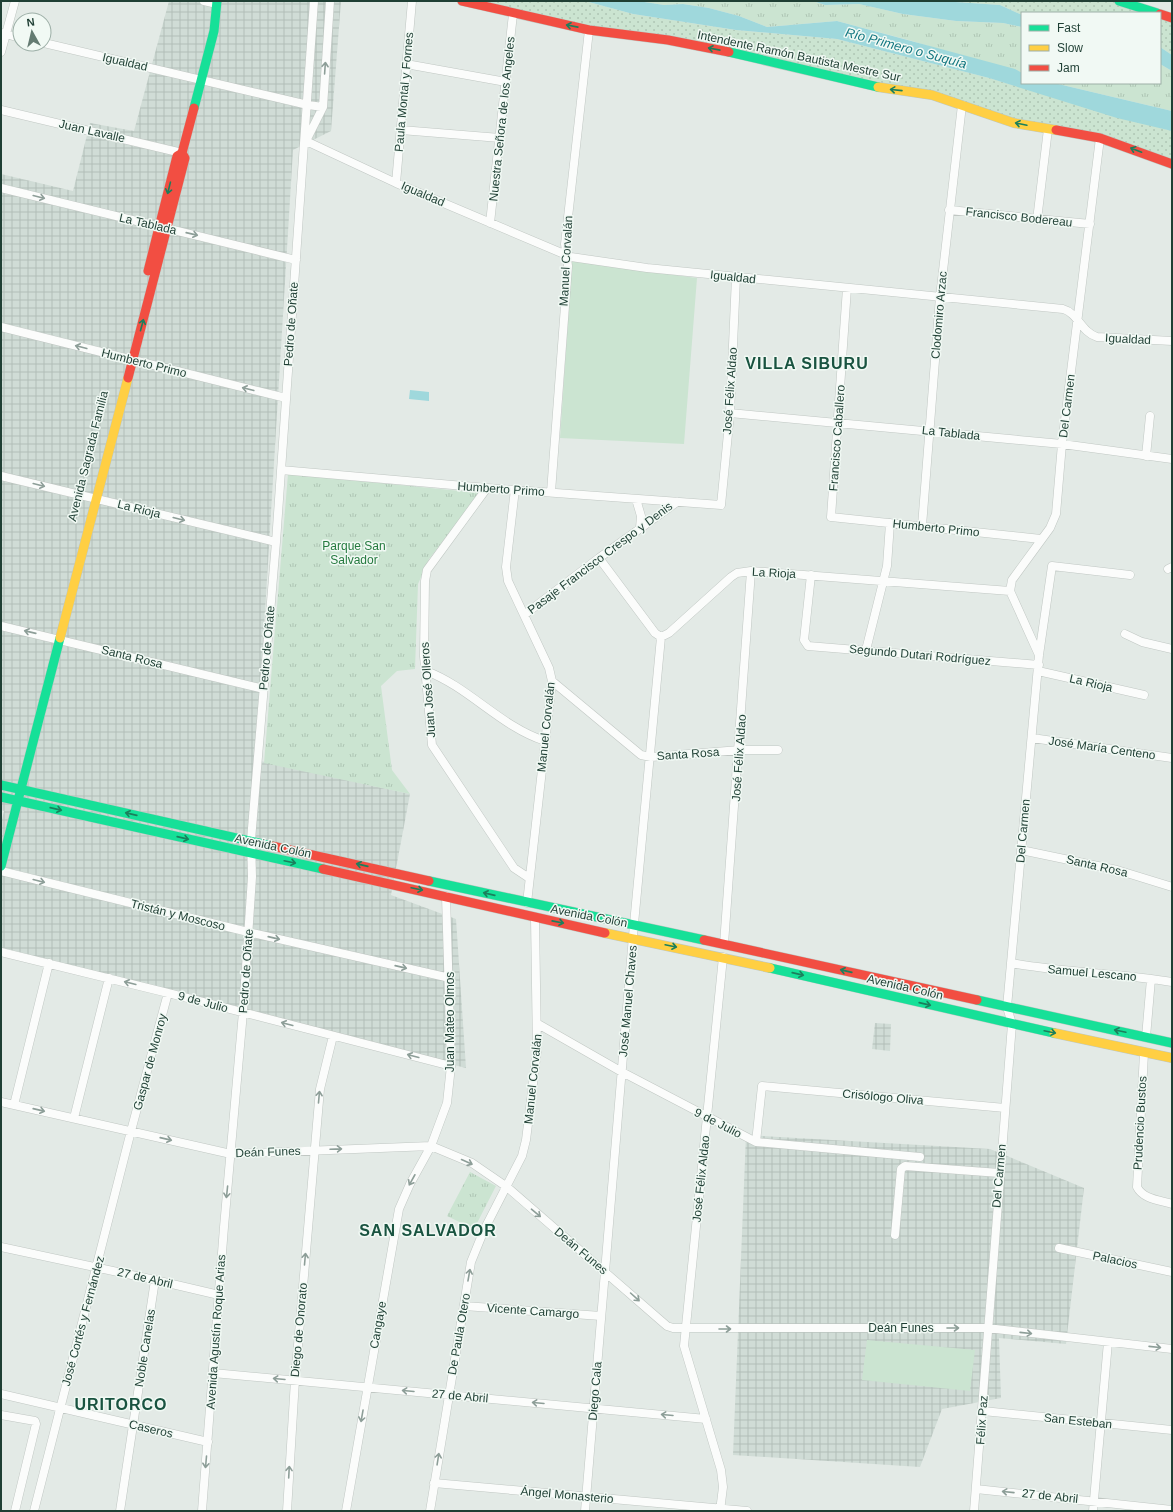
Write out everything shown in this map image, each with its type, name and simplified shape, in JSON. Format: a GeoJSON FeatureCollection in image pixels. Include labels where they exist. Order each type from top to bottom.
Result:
{"type":"FeatureCollection","features":[{"type":"Feature","properties":{"kind":"main road","name":"Intendente Ramón Bautista Mestre Sur"},"geometry":{"type":"LineString","coordinates":[[462,1],[513,14],[589,30],[668,40],[753,57],[868,85],[932,95],[1014,123],[1100,138],[1172,164]]}},
{"type":"Feature","properties":{"kind":"main road"},"geometry":{"type":"LineString","coordinates":[[1119,1],[1153,12]]}},
{"type":"Feature","properties":{"kind":"main road","name":"Avenida Sagrada Familia"},"geometry":{"type":"LineString","coordinates":[[1,866],[93,498],[163,228],[185,158],[182,153],[214,31],[217,3]]}},
{"type":"Feature","properties":{"kind":"main road"},"geometry":{"type":"LineString","coordinates":[[1161,14],[1172,17]]}},
{"type":"Feature","properties":{"kind":"main road","name":"Avenida Colón"},"geometry":{"type":"LineString","coordinates":[[1,785],[1172,1043]]}},
{"type":"Feature","properties":{"kind":"main road","name":"Avenida Colón"},"geometry":{"type":"LineString","coordinates":[[1,797],[446,896],[535,918],[723,957],[1012,1024],[1172,1058]]}},
{"type":"Feature","properties":{"kind":"street"},"geometry":{"type":"LineString","coordinates":[[1,52],[3,34],[15,1]]}},
{"type":"Feature","properties":{"kind":"street"},"geometry":{"type":"LineString","coordinates":[[204,1],[217,3]]}},
{"type":"Feature","properties":{"kind":"street","name":"Pedro de Oñate"},"geometry":{"type":"LineString","coordinates":[[231,1154],[243,1012],[252,854],[251,840],[276,542],[306,141],[314,1]]}},
{"type":"Feature","properties":{"kind":"street","name":"Pedro de Oñate"},"geometry":{"type":"LineString","coordinates":[[306,141],[322,107],[330,1]]}},
{"type":"Feature","properties":{"kind":"street","name":"Paula Montal y Fornes"},"geometry":{"type":"LineString","coordinates":[[396,183],[412,1]]}},
{"type":"Feature","properties":{"kind":"street","name":"Nuestra Señora de los Angeles"},"geometry":{"type":"LineString","coordinates":[[490,223],[513,14]]}},
{"type":"Feature","properties":{"kind":"street","name":"Manuel Corvalán"},"geometry":{"type":"LineString","coordinates":[[551,492],[568,266],[565,244],[589,30]]}},
{"type":"Feature","properties":{"kind":"street","name":"Igualdad"},"geometry":{"type":"LineString","coordinates":[[52,45],[322,107]]}},
{"type":"Feature","properties":{"kind":"street"},"geometry":{"type":"LineString","coordinates":[[406,64],[506,82]]}},
{"type":"Feature","properties":{"kind":"street","name":"Clodomiro Arzac"},"geometry":{"type":"LineString","coordinates":[[922,526],[940,297],[962,105]]}},
{"type":"Feature","properties":{"kind":"street","name":"Juan Lavalle"},"geometry":{"type":"LineString","coordinates":[[1,110],[182,153]]}},
{"type":"Feature","properties":{"kind":"street"},"geometry":{"type":"LineString","coordinates":[[1037,220],[1048,129]]}},
{"type":"Feature","properties":{"kind":"street"},"geometry":{"type":"LineString","coordinates":[[401,130],[500,138]]}},
{"type":"Feature","properties":{"kind":"street","name":"Del Carmen"},"geometry":{"type":"LineString","coordinates":[[1039,656],[1010,591],[1012,580],[1054,522],[1056,514],[1062,444],[1100,138]]}},
{"type":"Feature","properties":{"kind":"street","name":"Igualdad"},"geometry":{"type":"LineString","coordinates":[[306,141],[396,183],[566,255],[647,268],[1063,309],[1071,312],[1089,334],[1103,338],[1172,341]]}},
{"type":"Feature","properties":{"kind":"street","name":"La Tablada"},"geometry":{"type":"LineString","coordinates":[[1,188],[296,260]]}},
{"type":"Feature","properties":{"kind":"street","name":"Francisco Bodereau"},"geometry":{"type":"LineString","coordinates":[[949,210],[1037,220],[1090,224]]}},
{"type":"Feature","properties":{"kind":"street","name":"José Félix Aldao"},"geometry":{"type":"LineString","coordinates":[[721,505],[730,413],[736,277]]}},
{"type":"Feature","properties":{"kind":"street","name":"Francisco Caballero"},"geometry":{"type":"LineString","coordinates":[[831,517],[848,288]]}},
{"type":"Feature","properties":{"kind":"street","name":"Humberto Primo"},"geometry":{"type":"LineString","coordinates":[[1,327],[286,398]]}},
{"type":"Feature","properties":{"kind":"street","name":"La Tablada"},"geometry":{"type":"LineString","coordinates":[[730,413],[1062,444],[1172,459]]}},
{"type":"Feature","properties":{"kind":"street"},"geometry":{"type":"LineString","coordinates":[[1146,456],[1150,416]]}},
{"type":"Feature","properties":{"kind":"street","name":"Humberto Primo"},"geometry":{"type":"LineString","coordinates":[[281,470],[487,488],[721,505]]}},
{"type":"Feature","properties":{"kind":"street","name":"La Rioja"},"geometry":{"type":"LineString","coordinates":[[1,476],[276,542]]}},
{"type":"Feature","properties":{"kind":"street","name":"Juan José Olleros"},"geometry":{"type":"LineString","coordinates":[[487,488],[426,574],[424,645],[432,745],[514,868],[529,878]]}},
{"type":"Feature","properties":{"kind":"street","name":"Manuel Corvalán"},"geometry":{"type":"LineString","coordinates":[[516,490],[507,573],[508,581],[549,668],[552,681],[527,902]]}},
{"type":"Feature","properties":{"kind":"street"},"geometry":{"type":"LineString","coordinates":[[636,499],[641,516],[640,528]]}},
{"type":"Feature","properties":{"kind":"street","name":"Pasaje Francisco Crespo y Denis"},"geometry":{"type":"LineString","coordinates":[[524,615],[676,502]]}},
{"type":"Feature","properties":{"kind":"street","name":"Humberto Primo"},"geometry":{"type":"LineString","coordinates":[[831,517],[1041,539]]}},
{"type":"Feature","properties":{"kind":"street"},"geometry":{"type":"LineString","coordinates":[[866,650],[887,566],[890,523]]}},
{"type":"Feature","properties":{"kind":"street"},"geometry":{"type":"LineString","coordinates":[[599,558],[655,633],[661,637]]}},
{"type":"Feature","properties":{"kind":"street","name":"Del Carmen"},"geometry":{"type":"LineString","coordinates":[[1007,1007],[1039,656],[1052,566],[1130,575]]}},
{"type":"Feature","properties":{"kind":"street","name":"José Félix Aldao"},"geometry":{"type":"LineString","coordinates":[[724,944],[740,750],[751,571]]}},
{"type":"Feature","properties":{"kind":"street","name":"La Rioja"},"geometry":{"type":"LineString","coordinates":[[661,637],[669,633],[737,573],[751,571],[1010,591]]}},
{"type":"Feature","properties":{"kind":"street","name":"Segundo Dutari Rodríguez"},"geometry":{"type":"LineString","coordinates":[[811,575],[804,640],[808,646],[866,650],[1038,668]]}},
{"type":"Feature","properties":{"kind":"street","name":"Santa Rosa"},"geometry":{"type":"LineString","coordinates":[[1,626],[264,689]]}},
{"type":"Feature","properties":{"kind":"street"},"geometry":{"type":"LineString","coordinates":[[1125,634],[1142,642],[1172,649]]}},
{"type":"Feature","properties":{"kind":"street","name":"José Manuel Chaves"},"geometry":{"type":"LineString","coordinates":[[605,1271],[634,924],[651,757],[661,637]]}},
{"type":"Feature","properties":{"kind":"street","name":"La Rioja"},"geometry":{"type":"LineString","coordinates":[[1038,668],[1144,695]]}},
{"type":"Feature","properties":{"kind":"street"},"geometry":{"type":"LineString","coordinates":[[426,671],[443,678],[528,735],[545,741]]}},
{"type":"Feature","properties":{"kind":"street","name":"Santa Rosa"},"geometry":{"type":"LineString","coordinates":[[552,681],[636,752],[651,757],[740,750],[778,750]]}},
{"type":"Feature","properties":{"kind":"street","name":"José María Centeno"},"geometry":{"type":"LineString","coordinates":[[1032,738],[1172,758]]}},
{"type":"Feature","properties":{"kind":"street","name":"Santa Rosa"},"geometry":{"type":"LineString","coordinates":[[1021,850],[1117,870],[1172,887]]}},
{"type":"Feature","properties":{"kind":"street","name":"Tristán y Moscoso"},"geometry":{"type":"LineString","coordinates":[[1,871],[248,932],[450,978]]}},
{"type":"Feature","properties":{"kind":"street","name":"Juan Mateo Olmos"},"geometry":{"type":"LineString","coordinates":[[431,1146],[445,1113],[451,1066],[450,978],[446,896]]}},
{"type":"Feature","properties":{"kind":"street","name":"Manuel Corvalán"},"geometry":{"type":"LineString","coordinates":[[507,1188],[522,1156],[526,1140],[536,1071],[538,1024],[535,918]]}},
{"type":"Feature","properties":{"kind":"street","name":"9 de Julio"},"geometry":{"type":"LineString","coordinates":[[1,952],[109,978],[451,1066]]}},
{"type":"Feature","properties":{"kind":"street","name":"José Félix Aldao"},"geometry":{"type":"LineString","coordinates":[[720,1510],[722,1479],[684,1346],[723,957]]}},
{"type":"Feature","properties":{"kind":"street","name":"Samuel Lescano"},"geometry":{"type":"LineString","coordinates":[[1011,963],[1048,969],[1172,982]]}},
{"type":"Feature","properties":{"kind":"street"},"geometry":{"type":"LineString","coordinates":[[14,1105],[49,964]]}},
{"type":"Feature","properties":{"kind":"street"},"geometry":{"type":"LineString","coordinates":[[74,1118],[109,978]]}},
{"type":"Feature","properties":{"kind":"street"},"geometry":{"type":"LineString","coordinates":[[1146,1037],[1151,979]]}},
{"type":"Feature","properties":{"kind":"street","name":"Gaspar de Monroy"},"geometry":{"type":"LineString","coordinates":[[131,1131],[168,993]]}},
{"type":"Feature","properties":{"kind":"street"},"geometry":{"type":"LineString","coordinates":[[1007,1007],[1012,1024]]}},
{"type":"Feature","properties":{"kind":"street","name":"9 de Julio"},"geometry":{"type":"LineString","coordinates":[[538,1024],[622,1072],[707,1118],[756,1142],[765,1145],[920,1157]]}},
{"type":"Feature","properties":{"kind":"street","name":"Del Carmen"},"geometry":{"type":"LineString","coordinates":[[987,1328],[1012,1024]]}},
{"type":"Feature","properties":{"kind":"street","name":"Diego de Onorato"},"geometry":{"type":"LineString","coordinates":[[287,1511],[295,1380],[320,1089],[334,1036]]}},
{"type":"Feature","properties":{"kind":"street","name":"Prudencio Bustos"},"geometry":{"type":"LineString","coordinates":[[1144,1052],[1137,1186],[1140,1193],[1172,1204]]}},
{"type":"Feature","properties":{"kind":"street","name":"Crisólogo Oliva"},"geometry":{"type":"LineString","coordinates":[[756,1142],[762,1086],[1005,1108]]}},
{"type":"Feature","properties":{"kind":"street","name":"Deán Funes"},"geometry":{"type":"LineString","coordinates":[[1,1102],[231,1154],[431,1146],[472,1163],[507,1188],[667,1326],[686,1329],[987,1328],[1172,1349]]}},
{"type":"Feature","properties":{"kind":"street","name":"José Cortés y Fernández"},"geometry":{"type":"LineString","coordinates":[[34,1511],[131,1131]]}},
{"type":"Feature","properties":{"kind":"street","name":"Cangaye"},"geometry":{"type":"LineString","coordinates":[[346,1511],[399,1210],[410,1184],[431,1146]]}},
{"type":"Feature","properties":{"kind":"street","name":"Avenida Agustín Roque Arias"},"geometry":{"type":"LineString","coordinates":[[202,1511],[231,1154]]}},
{"type":"Feature","properties":{"kind":"street"},"geometry":{"type":"LineString","coordinates":[[895,1235],[901,1169],[905,1166],[999,1173]]}},
{"type":"Feature","properties":{"kind":"street","name":"De Paula Otero"},"geometry":{"type":"LineString","coordinates":[[430,1511],[471,1262],[476,1246],[507,1188]]}},
{"type":"Feature","properties":{"kind":"street","name":"27 de Abril"},"geometry":{"type":"LineString","coordinates":[[1,1247],[156,1280],[219,1296]]}},
{"type":"Feature","properties":{"kind":"street","name":"Palacios"},"geometry":{"type":"LineString","coordinates":[[1059,1248],[1172,1272]]}},
{"type":"Feature","properties":{"kind":"street","name":"Diego Cala"},"geometry":{"type":"LineString","coordinates":[[585,1511],[605,1271]]}},
{"type":"Feature","properties":{"kind":"street","name":"Noble Canelas"},"geometry":{"type":"LineString","coordinates":[[120,1511],[156,1280]]}},
{"type":"Feature","properties":{"kind":"street","name":"Vicente Camargo"},"geometry":{"type":"LineString","coordinates":[[464,1306],[602,1316]]}},
{"type":"Feature","properties":{"kind":"street","name":"Félix Paz"},"geometry":{"type":"LineString","coordinates":[[974,1511],[983,1411],[987,1328]]}},
{"type":"Feature","properties":{"kind":"street"},"geometry":{"type":"LineString","coordinates":[[1093,1511],[1108,1342]]}},
{"type":"Feature","properties":{"kind":"street","name":"27 de Abril"},"geometry":{"type":"LineString","coordinates":[[213,1373],[706,1419]]}},
{"type":"Feature","properties":{"kind":"street","name":"Caseros"},"geometry":{"type":"LineString","coordinates":[[1,1394],[208,1442]]}},
{"type":"Feature","properties":{"kind":"street","name":"San Esteban"},"geometry":{"type":"LineString","coordinates":[[983,1411],[1172,1430]]}},
{"type":"Feature","properties":{"kind":"street"},"geometry":{"type":"LineString","coordinates":[[1,1415],[35,1421],[36,1424],[15,1511]]}},
{"type":"Feature","properties":{"kind":"street","name":"Ángel Monasterio"},"geometry":{"type":"LineString","coordinates":[[434,1483],[720,1510],[747,1511]]}},
{"type":"Feature","properties":{"kind":"street","name":"27 de Abril"},"geometry":{"type":"LineString","coordinates":[[976,1489],[1094,1500],[1172,1510]]}},
{"type":"Feature","properties":{"kind":"shaded area"},"geometry":{"type":"Polygon","coordinates":[[[169,1],[341,1],[331,131],[293,150],[256,760],[410,794],[391,895],[456,919],[466,1068],[1,952],[1,823],[4,811],[1,810],[1,174],[73,191],[90,123],[134,131],[169,1]]]}},
{"type":"Feature","properties":{"kind":"shaded area"},"geometry":{"type":"Polygon","coordinates":[[[875,1023],[891,1024],[890,1051],[872,1049],[875,1023]]]}},
{"type":"Feature","properties":{"kind":"shaded area"},"geometry":{"type":"Polygon","coordinates":[[[746,1135],[990,1149],[1084,1188],[1066,1344],[999,1338],[1001,1398],[942,1409],[920,1467],[733,1455],[746,1135]]]}},
{"type":"Feature","properties":{"kind":"green space"},"geometry":{"type":"Polygon","coordinates":[[[462,1],[585,1],[633,14],[736,30],[837,39],[989,78],[1172,131],[1172,164],[962,105],[462,1]]]}},
{"type":"Feature","properties":{"kind":"green space"},"geometry":{"type":"Polygon","coordinates":[[[638,1],[813,1],[825,5],[859,4],[903,14],[956,21],[1003,23],[1021,27],[1021,73],[837,21],[767,27],[739,16],[709,8],[683,4],[664,5],[638,1]]]}},
{"type":"Feature","properties":{"kind":"green space"},"geometry":{"type":"Polygon","coordinates":[[[941,1],[1119,1],[1154,12],[1021,12],[1021,15],[1000,5],[941,1]]]}},
{"type":"Feature","properties":{"kind":"green space"},"geometry":{"type":"Polygon","coordinates":[[[1161,14],[1172,18],[1172,55],[1161,48],[1161,14]]]}},
{"type":"Feature","properties":{"kind":"green space"},"geometry":{"type":"Polygon","coordinates":[[[1161,65],[1172,71],[1172,111],[1058,84],[1161,84],[1161,65]]]}},
{"type":"Feature","properties":{"kind":"green space"},"geometry":{"type":"Polygon","coordinates":[[[572,261],[697,278],[684,444],[560,438],[572,261]]]}},
{"type":"Feature","properties":{"kind":"green space","name":"Parque San Salvador"},"geometry":{"type":"Polygon","coordinates":[[[288,474],[481,493],[429,559],[418,584],[415,669],[397,671],[381,686],[392,770],[410,794],[264,763],[288,474]]]}},
{"type":"Feature","properties":{"kind":"green space"},"geometry":{"type":"Polygon","coordinates":[[[470,1172],[496,1186],[474,1229],[447,1216],[470,1172]]]}},
{"type":"Feature","properties":{"kind":"green space"},"geometry":{"type":"Polygon","coordinates":[[[867,1340],[975,1350],[970,1391],[862,1380],[867,1340]]]}},
{"type":"Feature","properties":{"kind":"water","name":"Río Primero o Suquía"},"geometry":{"type":"Polygon","coordinates":[[[585,1],[638,1],[664,5],[683,4],[709,8],[739,16],[767,27],[837,21],[1015,69],[1021,72],[1021,84],[1058,84],[1172,111],[1172,131],[1117,118],[989,78],[837,39],[736,30],[633,14],[585,1]]]}},
{"type":"Feature","properties":{"kind":"water"},"geometry":{"type":"Polygon","coordinates":[[[813,1],[941,1],[1000,5],[1021,15],[1021,27],[1003,23],[956,21],[903,14],[859,4],[825,5],[813,1]]]}},
{"type":"Feature","properties":{"kind":"water"},"geometry":{"type":"Polygon","coordinates":[[[1161,48],[1172,55],[1172,71],[1161,65],[1161,48]]]}},
{"type":"Feature","properties":{"kind":"water"},"geometry":{"type":"Polygon","coordinates":[[[410,390],[429,392],[429,401],[409,399],[410,390]]]}},
{"type":"Feature","properties":{"kind":"traffic: fast"},"geometry":{"type":"LineString","coordinates":[[194,108],[214,31],[217,1]]}},
{"type":"Feature","properties":{"kind":"traffic: fast"},"geometry":{"type":"LineString","coordinates":[[1119,1],[1154,12]]}},
{"type":"Feature","properties":{"kind":"traffic: fast"},"geometry":{"type":"LineString","coordinates":[[729,52],[878,87]]}},
{"type":"Feature","properties":{"kind":"traffic: fast"},"geometry":{"type":"LineString","coordinates":[[1,866],[60,638]]}},
{"type":"Feature","properties":{"kind":"traffic: fast"},"geometry":{"type":"LineString","coordinates":[[1,785],[272,846]]}},
{"type":"Feature","properties":{"kind":"traffic: fast"},"geometry":{"type":"LineString","coordinates":[[1,797],[323,869]]}},
{"type":"Feature","properties":{"kind":"traffic: fast"},"geometry":{"type":"LineString","coordinates":[[429,881],[704,940]]}},
{"type":"Feature","properties":{"kind":"traffic: fast"},"geometry":{"type":"LineString","coordinates":[[770,968],[1054,1033]]}},
{"type":"Feature","properties":{"kind":"traffic: fast"},"geometry":{"type":"LineString","coordinates":[[977,1000],[1172,1043]]}},
{"type":"Feature","properties":{"kind":"traffic: slow"},"geometry":{"type":"LineString","coordinates":[[878,87],[932,95],[1014,123],[1056,130]]}},
{"type":"Feature","properties":{"kind":"traffic: slow"},"geometry":{"type":"LineString","coordinates":[[60,638],[128,378]]}},
{"type":"Feature","properties":{"kind":"traffic: slow"},"geometry":{"type":"LineString","coordinates":[[605,933],[770,968]]}},
{"type":"Feature","properties":{"kind":"traffic: slow"},"geometry":{"type":"LineString","coordinates":[[1054,1033],[1172,1058]]}},
{"type":"Feature","properties":{"kind":"traffic: jam"},"geometry":{"type":"LineString","coordinates":[[462,1],[589,30],[668,40],[729,52]]}},
{"type":"Feature","properties":{"kind":"traffic: jam"},"geometry":{"type":"LineString","coordinates":[[1161,14],[1172,18]]}},
{"type":"Feature","properties":{"kind":"traffic: jam"},"geometry":{"type":"LineString","coordinates":[[128,378],[185,158],[182,153],[194,108]]}},
{"type":"Feature","properties":{"kind":"traffic: jam"},"geometry":{"type":"LineString","coordinates":[[1056,130],[1100,138],[1172,164]]}},
{"type":"Feature","properties":{"kind":"traffic: jam"},"geometry":{"type":"LineString","coordinates":[[148,271],[177,156],[182,153]]}},
{"type":"Feature","properties":{"kind":"traffic: jam"},"geometry":{"type":"LineString","coordinates":[[272,846],[429,881]]}},
{"type":"Feature","properties":{"kind":"traffic: jam"},"geometry":{"type":"LineString","coordinates":[[323,869],[605,933]]}},
{"type":"Feature","properties":{"kind":"traffic: jam"},"geometry":{"type":"LineString","coordinates":[[704,940],[977,1000]]}},
{"type":"Feature","properties":{"kind":"district","name":"VILLA SIBURU"},"geometry":{"type":"Point","coordinates":[807,363]}},
{"type":"Feature","properties":{"kind":"district","name":"SAN SALVADOR"},"geometry":{"type":"Point","coordinates":[428,1230]}},
{"type":"Feature","properties":{"kind":"district","name":"URITORCO"},"geometry":{"type":"Point","coordinates":[121,1404]}}]}
